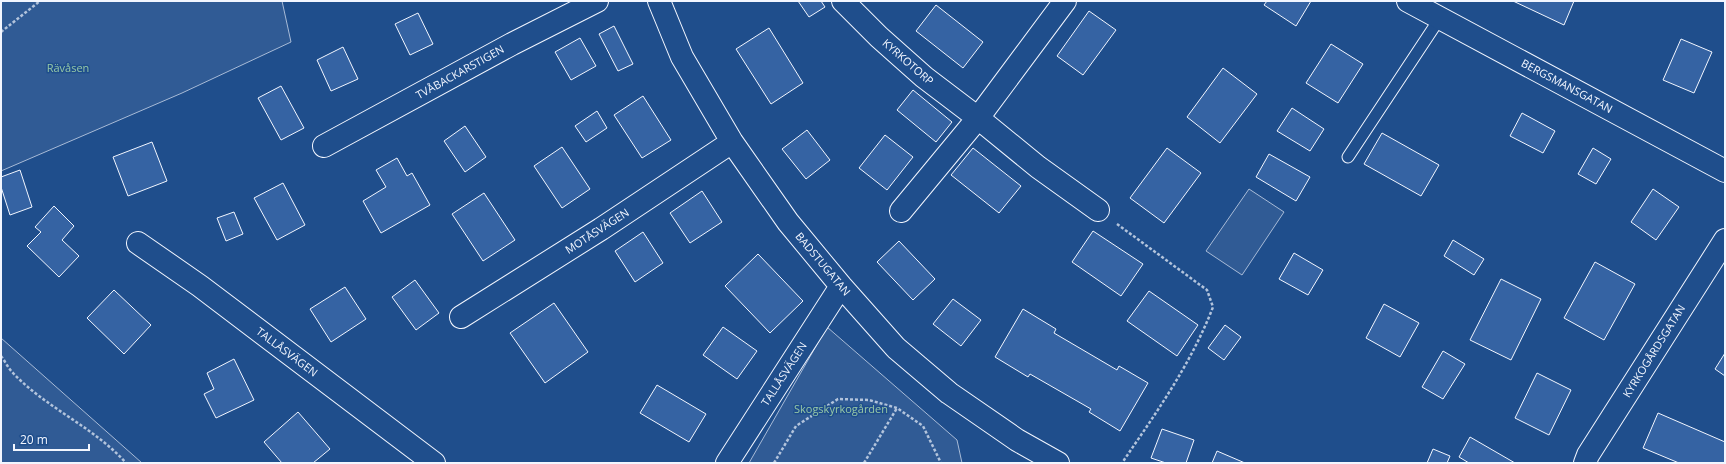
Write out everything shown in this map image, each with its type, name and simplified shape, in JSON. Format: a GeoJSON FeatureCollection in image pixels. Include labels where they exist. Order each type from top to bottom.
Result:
{"type":"FeatureCollection","features":[{"type":"Feature","properties":{"kind":"street","name":"TVÅBACKARSTIGEN"},"geometry":{"type":"LineString","coordinates":[[324,146],[512,44],[597,1]]}},
{"type":"Feature","properties":{"kind":"street","name":"BADSTUGATAN"},"geometry":{"type":"LineString","coordinates":[[659,1],[682,57],[732,142],[788,222],[841,286],[896,348],[949,393],[1017,440],[1058,463]]}},
{"type":"Feature","properties":{"kind":"street","name":"KYRKOTORP"},"geometry":{"type":"LineString","coordinates":[[843,1],[879,37],[924,77],[978,118],[1038,167],[1098,210]]}},
{"type":"Feature","properties":{"kind":"street"},"geometry":{"type":"LineString","coordinates":[[901,211],[978,118],[1065,1]]}},
{"type":"Feature","properties":{"kind":"street","name":"BERGSMANSGATAN"},"geometry":{"type":"LineString","coordinates":[[1408,1],[1725,171]]}},
{"type":"Feature","properties":{"kind":"street","name":"MOTÅSVÄGEN"},"geometry":{"type":"LineString","coordinates":[[461,317],[601,230],[732,142]]}},
{"type":"Feature","properties":{"kind":"street","name":"KYRKOGÅRDSGATAN"},"geometry":{"type":"LineString","coordinates":[[1585,463],[1588,455],[1725,240]]}},
{"type":"Feature","properties":{"kind":"street","name":"TALLÅSVÄGEN"},"geometry":{"type":"LineString","coordinates":[[138,243],[200,286],[434,463]]}},
{"type":"Feature","properties":{"kind":"street","name":"TALLÅSVÄGEN"},"geometry":{"type":"LineString","coordinates":[[727,463],[841,286]]}},
{"type":"Feature","properties":{"kind":"lane"},"geometry":{"type":"LineString","coordinates":[[1348,157],[1440,18]]}},
{"type":"Feature","properties":{"kind":"path"},"geometry":{"type":"LineString","coordinates":[[1,32],[40,1]]}},
{"type":"Feature","properties":{"kind":"path"},"geometry":{"type":"LineString","coordinates":[[1098,210],[1207,290],[1213,307],[1202,335],[1167,398],[1122,463]]}},
{"type":"Feature","properties":{"kind":"path"},"geometry":{"type":"LineString","coordinates":[[1,356],[12,373],[38,395],[119,455],[126,463]]}},
{"type":"Feature","properties":{"kind":"path"},"geometry":{"type":"LineString","coordinates":[[774,463],[796,426],[838,399],[869,400],[897,408],[923,426],[941,463]]}},
{"type":"Feature","properties":{"kind":"path"},"geometry":{"type":"LineString","coordinates":[[864,463],[897,408]]}},
{"type":"Feature","properties":{"kind":"shaded area","name":"Rävåsen"},"geometry":{"type":"Polygon","coordinates":[[[1,1],[282,1],[291,42],[182,93],[1,171],[1,1]]]}},
{"type":"Feature","properties":{"kind":"shaded area"},"geometry":{"type":"Polygon","coordinates":[[[1249,189],[1284,212],[1242,275],[1206,251],[1249,189]]]}},
{"type":"Feature","properties":{"kind":"shaded area","name":"Skogskyrkogården"},"geometry":{"type":"Polygon","coordinates":[[[827,327],[957,440],[962,463],[749,463],[827,327]]]}},
{"type":"Feature","properties":{"kind":"shaded area"},"geometry":{"type":"Polygon","coordinates":[[[1,338],[142,463],[1,463],[1,338]]]}},
{"type":"Feature","properties":{"kind":"building"},"geometry":{"type":"Polygon","coordinates":[[[798,1],[821,1],[825,7],[809,17],[798,1]]]}},
{"type":"Feature","properties":{"kind":"building"},"geometry":{"type":"Polygon","coordinates":[[[1267,1],[1311,1],[1296,26],[1264,5],[1267,1]]]}},
{"type":"Feature","properties":{"kind":"building"},"geometry":{"type":"Polygon","coordinates":[[[1513,1],[1574,1],[1564,25],[1513,1]]]}},
{"type":"Feature","properties":{"kind":"building"},"geometry":{"type":"Polygon","coordinates":[[[936,5],[983,42],[963,68],[916,31],[936,5]]]}},
{"type":"Feature","properties":{"kind":"building"},"geometry":{"type":"Polygon","coordinates":[[[1089,11],[1116,30],[1083,75],[1057,56],[1089,11]]]}},
{"type":"Feature","properties":{"kind":"building"},"geometry":{"type":"Polygon","coordinates":[[[418,13],[433,44],[410,55],[395,24],[418,13]]]}},
{"type":"Feature","properties":{"kind":"building"},"geometry":{"type":"Polygon","coordinates":[[[614,26],[633,64],[618,71],[599,34],[614,26]]]}},
{"type":"Feature","properties":{"kind":"building"},"geometry":{"type":"Polygon","coordinates":[[[769,28],[803,83],[771,104],[736,49],[769,28]]]}},
{"type":"Feature","properties":{"kind":"building"},"geometry":{"type":"Polygon","coordinates":[[[580,38],[596,66],[571,80],[555,52],[580,38]]]}},
{"type":"Feature","properties":{"kind":"building"},"geometry":{"type":"Polygon","coordinates":[[[1681,39],[1712,52],[1694,93],[1663,80],[1681,39]]]}},
{"type":"Feature","properties":{"kind":"building"},"geometry":{"type":"Polygon","coordinates":[[[1331,44],[1363,64],[1338,103],[1306,83],[1331,44]]]}},
{"type":"Feature","properties":{"kind":"building"},"geometry":{"type":"Polygon","coordinates":[[[343,47],[358,79],[331,91],[317,60],[343,47]]]}},
{"type":"Feature","properties":{"kind":"building"},"geometry":{"type":"Polygon","coordinates":[[[1223,68],[1257,94],[1220,143],[1187,117],[1223,68]]]}},
{"type":"Feature","properties":{"kind":"building"},"geometry":{"type":"Polygon","coordinates":[[[281,86],[304,128],[281,140],[258,98],[281,86]]]}},
{"type":"Feature","properties":{"kind":"building"},"geometry":{"type":"Polygon","coordinates":[[[913,90],[952,122],[936,142],[897,110],[913,90]]]}},
{"type":"Feature","properties":{"kind":"building"},"geometry":{"type":"Polygon","coordinates":[[[643,96],[671,140],[642,158],[614,115],[643,96]]]}},
{"type":"Feature","properties":{"kind":"building"},"geometry":{"type":"Polygon","coordinates":[[[1292,108],[1324,129],[1310,151],[1277,131],[1292,108]]]}},
{"type":"Feature","properties":{"kind":"building"},"geometry":{"type":"Polygon","coordinates":[[[597,111],[607,128],[586,142],[575,126],[597,111]]]}},
{"type":"Feature","properties":{"kind":"building"},"geometry":{"type":"Polygon","coordinates":[[[1522,113],[1555,131],[1543,153],[1510,136],[1522,113]]]}},
{"type":"Feature","properties":{"kind":"building"},"geometry":{"type":"Polygon","coordinates":[[[465,126],[486,157],[465,172],[444,141],[465,126]]]}},
{"type":"Feature","properties":{"kind":"building"},"geometry":{"type":"Polygon","coordinates":[[[807,130],[830,160],[806,179],[782,149],[807,130]]]}},
{"type":"Feature","properties":{"kind":"building"},"geometry":{"type":"Polygon","coordinates":[[[1382,133],[1439,165],[1421,196],[1364,164],[1382,133]]]}},
{"type":"Feature","properties":{"kind":"building"},"geometry":{"type":"Polygon","coordinates":[[[885,135],[913,157],[887,190],[859,168],[885,135]]]}},
{"type":"Feature","properties":{"kind":"building"},"geometry":{"type":"Polygon","coordinates":[[[152,142],[167,181],[128,196],[113,157],[152,142]]]}},
{"type":"Feature","properties":{"kind":"building"},"geometry":{"type":"Polygon","coordinates":[[[562,147],[590,189],[562,208],[534,166],[562,147]]]}},
{"type":"Feature","properties":{"kind":"building"},"geometry":{"type":"Polygon","coordinates":[[[973,148],[1021,186],[999,213],[951,175],[973,148]]]}},
{"type":"Feature","properties":{"kind":"building"},"geometry":{"type":"Polygon","coordinates":[[[1167,148],[1201,173],[1164,223],[1130,198],[1167,148]]]}},
{"type":"Feature","properties":{"kind":"building"},"geometry":{"type":"Polygon","coordinates":[[[1593,148],[1611,159],[1596,184],[1578,174],[1593,148]]]}},
{"type":"Feature","properties":{"kind":"building"},"geometry":{"type":"Polygon","coordinates":[[[1269,154],[1310,177],[1296,201],[1256,177],[1269,154]]]}},
{"type":"Feature","properties":{"kind":"building"},"geometry":{"type":"Polygon","coordinates":[[[397,158],[407,176],[412,173],[430,205],[381,233],[363,201],[386,187],[376,170],[397,158]]]}},
{"type":"Feature","properties":{"kind":"building"},"geometry":{"type":"Polygon","coordinates":[[[20,170],[32,207],[10,215],[1,187],[1,177],[20,170]]]}},
{"type":"Feature","properties":{"kind":"building"},"geometry":{"type":"Polygon","coordinates":[[[283,183],[305,225],[277,240],[254,198],[283,183]]]}},
{"type":"Feature","properties":{"kind":"building"},"geometry":{"type":"Polygon","coordinates":[[[1653,189],[1679,207],[1656,240],[1631,222],[1653,189]]]}},
{"type":"Feature","properties":{"kind":"building"},"geometry":{"type":"Polygon","coordinates":[[[702,191],[722,222],[690,243],[670,213],[702,191]]]}},
{"type":"Feature","properties":{"kind":"building"},"geometry":{"type":"Polygon","coordinates":[[[484,193],[515,240],[483,261],[452,214],[484,193]]]}},
{"type":"Feature","properties":{"kind":"building"},"geometry":{"type":"Polygon","coordinates":[[[54,206],[74,226],[62,240],[79,256],[59,277],[27,246],[41,232],[35,227],[54,206]]]}},
{"type":"Feature","properties":{"kind":"building"},"geometry":{"type":"Polygon","coordinates":[[[234,212],[243,234],[226,241],[217,218],[234,212]]]}},
{"type":"Feature","properties":{"kind":"building"},"geometry":{"type":"Polygon","coordinates":[[[1093,231],[1143,264],[1121,296],[1072,262],[1093,231]]]}},
{"type":"Feature","properties":{"kind":"building"},"geometry":{"type":"Polygon","coordinates":[[[643,232],[663,263],[635,282],[615,251],[643,232]]]}},
{"type":"Feature","properties":{"kind":"building"},"geometry":{"type":"Polygon","coordinates":[[[1453,240],[1484,259],[1474,275],[1444,256],[1453,240]]]}},
{"type":"Feature","properties":{"kind":"building"},"geometry":{"type":"Polygon","coordinates":[[[899,241],[935,279],[913,300],[877,262],[899,241]]]}},
{"type":"Feature","properties":{"kind":"building"},"geometry":{"type":"Polygon","coordinates":[[[1294,253],[1323,270],[1308,295],[1279,279],[1294,253]]]}},
{"type":"Feature","properties":{"kind":"building"},"geometry":{"type":"Polygon","coordinates":[[[758,254],[803,301],[770,333],[725,286],[758,254]]]}},
{"type":"Feature","properties":{"kind":"building"},"geometry":{"type":"Polygon","coordinates":[[[1595,262],[1635,284],[1604,340],[1564,318],[1595,262]]]}},
{"type":"Feature","properties":{"kind":"building"},"geometry":{"type":"Polygon","coordinates":[[[1501,279],[1541,299],[1511,360],[1470,340],[1501,279]]]}},
{"type":"Feature","properties":{"kind":"building"},"geometry":{"type":"Polygon","coordinates":[[[415,280],[439,313],[416,330],[392,297],[415,280]]]}},
{"type":"Feature","properties":{"kind":"building"},"geometry":{"type":"Polygon","coordinates":[[[345,287],[366,319],[331,342],[310,309],[345,287]]]}},
{"type":"Feature","properties":{"kind":"building"},"geometry":{"type":"Polygon","coordinates":[[[114,290],[151,325],[124,354],[87,318],[114,290]]]}},
{"type":"Feature","properties":{"kind":"building"},"geometry":{"type":"Polygon","coordinates":[[[1149,291],[1198,325],[1177,356],[1127,321],[1149,291]]]}},
{"type":"Feature","properties":{"kind":"building"},"geometry":{"type":"Polygon","coordinates":[[[953,299],[981,320],[961,346],[933,324],[953,299]]]}},
{"type":"Feature","properties":{"kind":"building"},"geometry":{"type":"Polygon","coordinates":[[[554,303],[588,352],[545,383],[510,333],[554,303]]]}},
{"type":"Feature","properties":{"kind":"building"},"geometry":{"type":"Polygon","coordinates":[[[1384,304],[1419,323],[1400,357],[1366,338],[1384,304]]]}},
{"type":"Feature","properties":{"kind":"building"},"geometry":{"type":"Polygon","coordinates":[[[1023,309],[1056,329],[1054,333],[1117,370],[1119,366],[1148,383],[1120,431],[1089,412],[1091,409],[1030,374],[1028,377],[995,357],[1023,309]]]}},
{"type":"Feature","properties":{"kind":"building"},"geometry":{"type":"Polygon","coordinates":[[[1225,325],[1241,337],[1224,360],[1208,348],[1225,325]]]}},
{"type":"Feature","properties":{"kind":"building"},"geometry":{"type":"Polygon","coordinates":[[[723,327],[757,351],[737,379],[703,355],[723,327]]]}},
{"type":"Feature","properties":{"kind":"building"},"geometry":{"type":"Polygon","coordinates":[[[1443,351],[1465,364],[1443,399],[1422,387],[1443,351]]]}},
{"type":"Feature","properties":{"kind":"building"},"geometry":{"type":"Polygon","coordinates":[[[1725,353],[1725,376],[1715,369],[1725,353]]]}},
{"type":"Feature","properties":{"kind":"building"},"geometry":{"type":"Polygon","coordinates":[[[234,359],[254,400],[216,418],[204,394],[214,389],[207,373],[234,359]]]}},
{"type":"Feature","properties":{"kind":"building"},"geometry":{"type":"Polygon","coordinates":[[[1537,373],[1571,390],[1549,435],[1515,418],[1537,373]]]}},
{"type":"Feature","properties":{"kind":"building"},"geometry":{"type":"Polygon","coordinates":[[[657,385],[706,414],[689,442],[640,413],[657,385]]]}},
{"type":"Feature","properties":{"kind":"building"},"geometry":{"type":"Polygon","coordinates":[[[298,412],[330,449],[313,463],[282,463],[264,442],[298,412]]]}},
{"type":"Feature","properties":{"kind":"building"},"geometry":{"type":"Polygon","coordinates":[[[1658,413],[1725,442],[1725,463],[1679,463],[1643,448],[1658,413]]]}},
{"type":"Feature","properties":{"kind":"building"},"geometry":{"type":"Polygon","coordinates":[[[1162,429],[1194,440],[1186,463],[1166,463],[1151,458],[1162,429]]]}},
{"type":"Feature","properties":{"kind":"building"},"geometry":{"type":"Polygon","coordinates":[[[1470,437],[1515,463],[1469,463],[1459,457],[1470,437]]]}},
{"type":"Feature","properties":{"kind":"building"},"geometry":{"type":"Polygon","coordinates":[[[1433,449],[1450,456],[1447,463],[1427,463],[1433,449]]]}},
{"type":"Feature","properties":{"kind":"building"},"geometry":{"type":"Polygon","coordinates":[[[1217,451],[1245,463],[1212,463],[1217,451]]]}}]}
